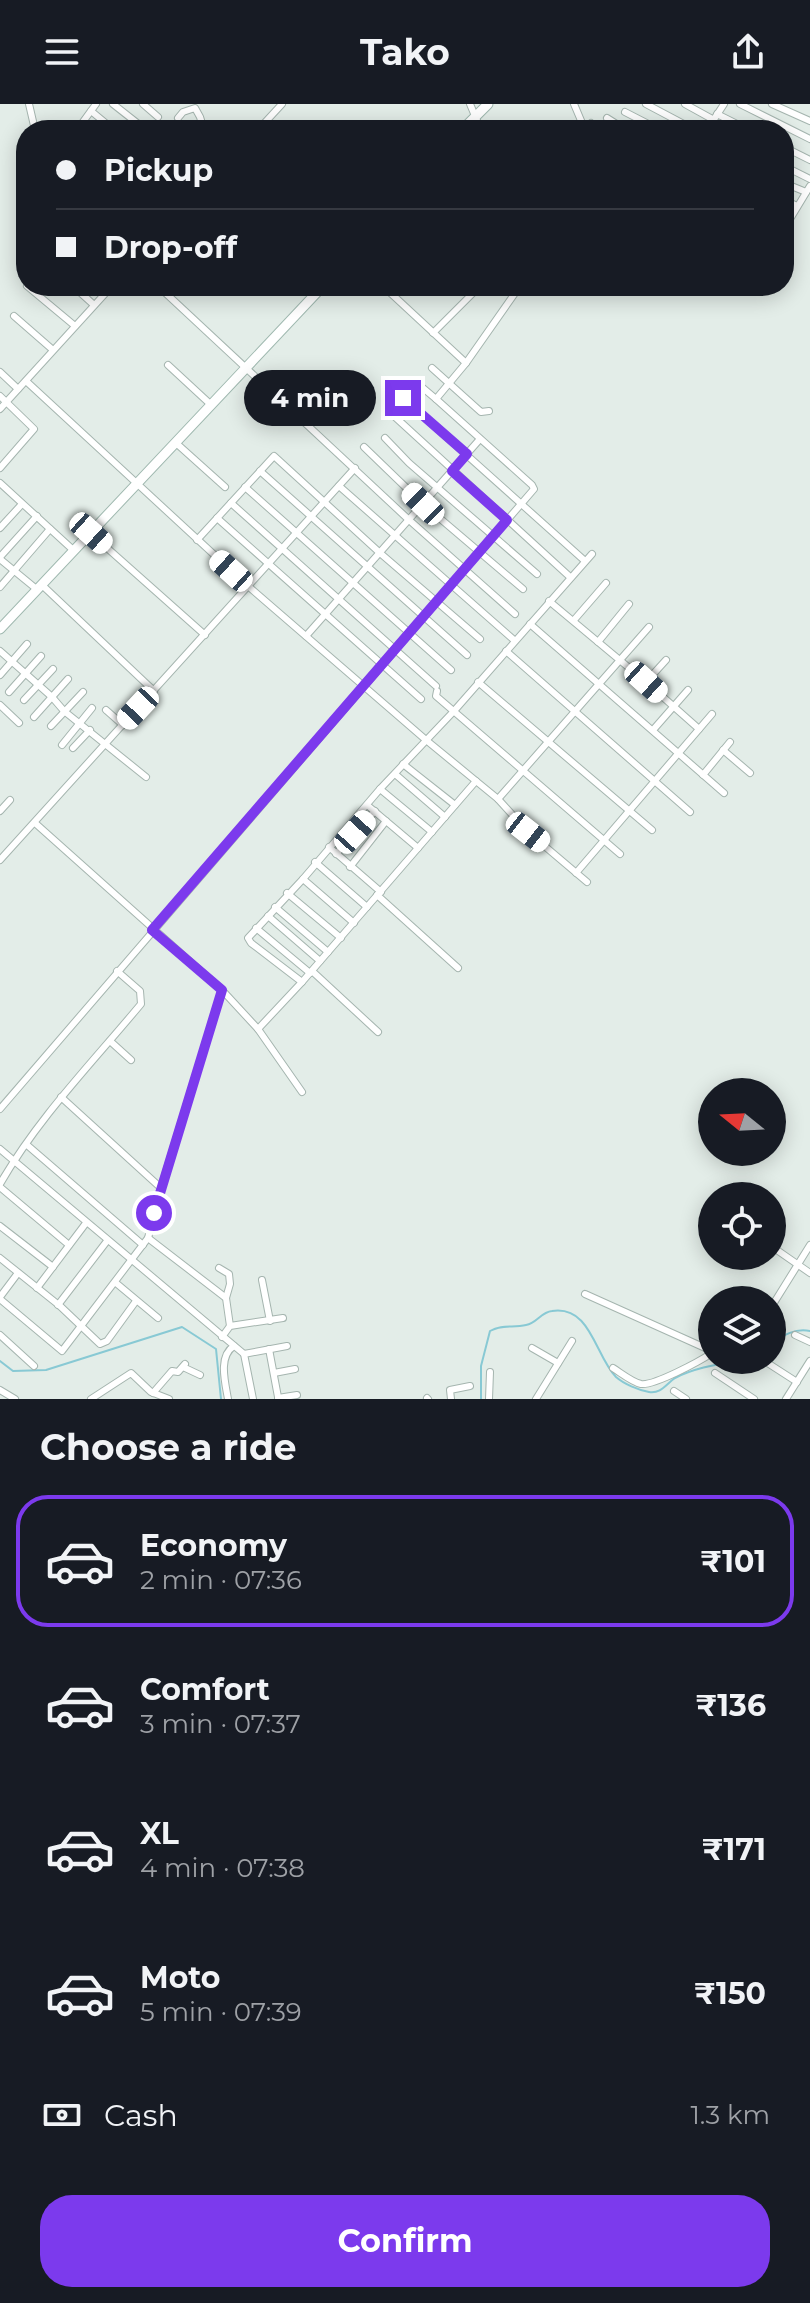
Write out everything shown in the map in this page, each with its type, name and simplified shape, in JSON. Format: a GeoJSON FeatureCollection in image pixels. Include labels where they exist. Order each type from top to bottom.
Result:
{"type":"FeatureCollection","features":[{"type":"Feature","properties":{"kind":"street"},"geometry":{"type":"LineString","coordinates":[[85,120],[96,104]]}},
{"type":"Feature","properties":{"kind":"street"},"geometry":{"type":"LineString","coordinates":[[113,104],[133,120]]}},
{"type":"Feature","properties":{"kind":"street"},"geometry":{"type":"LineString","coordinates":[[143,104],[158,117]]}},
{"type":"Feature","properties":{"kind":"street"},"geometry":{"type":"LineString","coordinates":[[267,120],[282,104]]}},
{"type":"Feature","properties":{"kind":"street"},"geometry":{"type":"LineString","coordinates":[[481,120],[496,104]]}},
{"type":"Feature","properties":{"kind":"street"},"geometry":{"type":"LineString","coordinates":[[646,104],[676,120]]}},
{"type":"Feature","properties":{"kind":"street"},"geometry":{"type":"LineString","coordinates":[[685,104],[724,120]]}},
{"type":"Feature","properties":{"kind":"street"},"geometry":{"type":"LineString","coordinates":[[740,104],[772,120]]}},
{"type":"Feature","properties":{"kind":"street"},"geometry":{"type":"LineString","coordinates":[[772,104],[810,121]]}},
{"type":"Feature","properties":{"kind":"street"},"geometry":{"type":"LineString","coordinates":[[714,120],[722,105]]}},
{"type":"Feature","properties":{"kind":"street"},"geometry":{"type":"LineString","coordinates":[[178,118],[183,112],[195,108],[201,120]]}},
{"type":"Feature","properties":{"kind":"street"},"geometry":{"type":"LineString","coordinates":[[91,111],[102,120]]}},
{"type":"Feature","properties":{"kind":"street"},"geometry":{"type":"LineString","coordinates":[[625,112],[641,120]]}},
{"type":"Feature","properties":{"kind":"street"},"geometry":{"type":"LineString","coordinates":[[794,210],[808,189]]}},
{"type":"Feature","properties":{"kind":"street"},"geometry":{"type":"LineString","coordinates":[[39,296],[75,326]]}},
{"type":"Feature","properties":{"kind":"street"},"geometry":{"type":"LineString","coordinates":[[84,296],[94,305]]}},
{"type":"Feature","properties":{"kind":"street"},"geometry":{"type":"LineString","coordinates":[[0,409],[103,296]]}},
{"type":"Feature","properties":{"kind":"street"},"geometry":{"type":"LineString","coordinates":[[169,296],[408,519],[515,614]]}},
{"type":"Feature","properties":{"kind":"street"},"geometry":{"type":"LineString","coordinates":[[135,483],[176,443],[307,296]]}},
{"type":"Feature","properties":{"kind":"street"},"geometry":{"type":"LineString","coordinates":[[0,623],[90,532],[208,402],[313,296]]}},
{"type":"Feature","properties":{"kind":"street"},"geometry":{"type":"LineString","coordinates":[[394,296],[466,363]]}},
{"type":"Feature","properties":{"kind":"street"},"geometry":{"type":"LineString","coordinates":[[433,333],[470,296]]}},
{"type":"Feature","properties":{"kind":"street"},"geometry":{"type":"LineString","coordinates":[[436,399],[466,363],[513,296]]}},
{"type":"Feature","properties":{"kind":"street"},"geometry":{"type":"LineString","coordinates":[[14,316],[53,350]]}},
{"type":"Feature","properties":{"kind":"street"},"geometry":{"type":"LineString","coordinates":[[168,365],[208,402]]}},
{"type":"Feature","properties":{"kind":"street"},"geometry":{"type":"LineString","coordinates":[[432,368],[481,412],[489,411]]}},
{"type":"Feature","properties":{"kind":"street"},"geometry":{"type":"LineString","coordinates":[[0,372],[18,389]]}},
{"type":"Feature","properties":{"kind":"street"},"geometry":{"type":"LineString","coordinates":[[26,381],[248,586],[498,799],[528,832],[587,882]]}},
{"type":"Feature","properties":{"kind":"street"},"geometry":{"type":"LineString","coordinates":[[0,1109],[533,490],[417,383]]}},
{"type":"Feature","properties":{"kind":"street"},"geometry":{"type":"LineString","coordinates":[[0,396],[34,429],[0,468]]}},
{"type":"Feature","properties":{"kind":"street"},"geometry":{"type":"LineString","coordinates":[[403,398],[585,561]]}},
{"type":"Feature","properties":{"kind":"street"},"geometry":{"type":"LineString","coordinates":[[394,416],[570,577]]}},
{"type":"Feature","properties":{"kind":"street"},"geometry":{"type":"LineString","coordinates":[[385,438],[409,463],[537,574]]}},
{"type":"Feature","properties":{"kind":"street"},"geometry":{"type":"LineString","coordinates":[[306,636],[480,439]]}},
{"type":"Feature","properties":{"kind":"street"},"geometry":{"type":"LineString","coordinates":[[176,443],[225,487]]}},
{"type":"Feature","properties":{"kind":"street"},"geometry":{"type":"LineString","coordinates":[[364,447],[423,504],[523,589]]}},
{"type":"Feature","properties":{"kind":"street"},"geometry":{"type":"LineString","coordinates":[[197,540],[274,456],[480,639]]}},
{"type":"Feature","properties":{"kind":"street"},"geometry":{"type":"LineString","coordinates":[[0,860],[355,468]]}},
{"type":"Feature","properties":{"kind":"street"},"geometry":{"type":"LineString","coordinates":[[260,471],[467,655]]}},
{"type":"Feature","properties":{"kind":"street"},"geometry":{"type":"LineString","coordinates":[[0,483],[71,548]]}},
{"type":"Feature","properties":{"kind":"street"},"geometry":{"type":"LineString","coordinates":[[339,486],[514,640]]}},
{"type":"Feature","properties":{"kind":"street"},"geometry":{"type":"LineString","coordinates":[[245,487],[451,670]]}},
{"type":"Feature","properties":{"kind":"street"},"geometry":{"type":"LineString","coordinates":[[0,498],[8,490]]}},
{"type":"Feature","properties":{"kind":"street"},"geometry":{"type":"LineString","coordinates":[[231,503],[395,648],[436,689],[436,696],[620,854]]}},
{"type":"Feature","properties":{"kind":"street"},"geometry":{"type":"LineString","coordinates":[[0,528],[22,504]]}},
{"type":"Feature","properties":{"kind":"street"},"geometry":{"type":"LineString","coordinates":[[37,516],[0,558],[38,586],[154,691]]}},
{"type":"Feature","properties":{"kind":"street"},"geometry":{"type":"LineString","coordinates":[[217,518],[421,699]]}},
{"type":"Feature","properties":{"kind":"street"},"geometry":{"type":"LineString","coordinates":[[0,587],[50,529]]}},
{"type":"Feature","properties":{"kind":"street"},"geometry":{"type":"LineString","coordinates":[[0,629],[71,548],[90,532]]}},
{"type":"Feature","properties":{"kind":"street"},"geometry":{"type":"LineString","coordinates":[[90,532],[205,635]]}},
{"type":"Feature","properties":{"kind":"street"},"geometry":{"type":"LineString","coordinates":[[302,982],[248,938],[592,554]]}},
{"type":"Feature","properties":{"kind":"street"},"geometry":{"type":"LineString","coordinates":[[574,620],[606,583]]}},
{"type":"Feature","properties":{"kind":"street"},"geometry":{"type":"LineString","coordinates":[[549,601],[699,729]]}},
{"type":"Feature","properties":{"kind":"street"},"geometry":{"type":"LineString","coordinates":[[598,642],[629,604]]}},
{"type":"Feature","properties":{"kind":"street"},"geometry":{"type":"LineString","coordinates":[[530,624],[724,793]]}},
{"type":"Feature","properties":{"kind":"street"},"geometry":{"type":"LineString","coordinates":[[498,799],[649,627]]}},
{"type":"Feature","properties":{"kind":"street"},"geometry":{"type":"LineString","coordinates":[[0,675],[27,644]]}},
{"type":"Feature","properties":{"kind":"street"},"geometry":{"type":"LineString","coordinates":[[0,651],[64,711],[146,777]]}},
{"type":"Feature","properties":{"kind":"street"},"geometry":{"type":"LineString","coordinates":[[506,651],[690,812]]}},
{"type":"Feature","properties":{"kind":"street"},"geometry":{"type":"LineString","coordinates":[[9,692],[41,656]]}},
{"type":"Feature","properties":{"kind":"street"},"geometry":{"type":"LineString","coordinates":[[646,682],[666,660]]}},
{"type":"Feature","properties":{"kind":"street"},"geometry":{"type":"LineString","coordinates":[[24,700],[53,669]]}},
{"type":"Feature","properties":{"kind":"street"},"geometry":{"type":"LineString","coordinates":[[34,717],[68,679]]}},
{"type":"Feature","properties":{"kind":"street"},"geometry":{"type":"LineString","coordinates":[[478,682],[652,830]]}},
{"type":"Feature","properties":{"kind":"street"},"geometry":{"type":"LineString","coordinates":[[653,730],[688,690]]}},
{"type":"Feature","properties":{"kind":"street"},"geometry":{"type":"LineString","coordinates":[[51,726],[83,692]]}},
{"type":"Feature","properties":{"kind":"street"},"geometry":{"type":"LineString","coordinates":[[0,705],[19,723]]}},
{"type":"Feature","properties":{"kind":"street"},"geometry":{"type":"LineString","coordinates":[[62,745],[92,708]]}},
{"type":"Feature","properties":{"kind":"street"},"geometry":{"type":"LineString","coordinates":[[106,710],[123,725]]}},
{"type":"Feature","properties":{"kind":"street"},"geometry":{"type":"LineString","coordinates":[[576,873],[712,714]]}},
{"type":"Feature","properties":{"kind":"street"},"geometry":{"type":"LineString","coordinates":[[73,748],[90,730]]}},
{"type":"Feature","properties":{"kind":"street"},"geometry":{"type":"LineString","coordinates":[[703,775],[730,742]]}},
{"type":"Feature","properties":{"kind":"street"},"geometry":{"type":"LineString","coordinates":[[723,750],[750,773]]}},
{"type":"Feature","properties":{"kind":"street"},"geometry":{"type":"LineString","coordinates":[[403,764],[455,805]]}},
{"type":"Feature","properties":{"kind":"street"},"geometry":{"type":"LineString","coordinates":[[395,774],[445,817]]}},
{"type":"Feature","properties":{"kind":"street"},"geometry":{"type":"LineString","coordinates":[[258,1029],[476,781]]}},
{"type":"Feature","properties":{"kind":"street"},"geometry":{"type":"LineString","coordinates":[[380,789],[432,832]]}},
{"type":"Feature","properties":{"kind":"street"},"geometry":{"type":"LineString","coordinates":[[0,811],[10,800]]}},
{"type":"Feature","properties":{"kind":"street"},"geometry":{"type":"LineString","coordinates":[[367,805],[418,848]]}},
{"type":"Feature","properties":{"kind":"street"},"geometry":{"type":"LineString","coordinates":[[336,854],[375,811]]}},
{"type":"Feature","properties":{"kind":"street"},"geometry":{"type":"LineString","coordinates":[[350,867],[386,821]]}},
{"type":"Feature","properties":{"kind":"street"},"geometry":{"type":"LineString","coordinates":[[35,823],[222,990],[258,1029],[302,1092]]}},
{"type":"Feature","properties":{"kind":"street"},"geometry":{"type":"LineString","coordinates":[[329,847],[458,968]]}},
{"type":"Feature","properties":{"kind":"street"},"geometry":{"type":"LineString","coordinates":[[315,862],[367,907]]}},
{"type":"Feature","properties":{"kind":"street"},"geometry":{"type":"LineString","coordinates":[[303,879],[354,923]]}},
{"type":"Feature","properties":{"kind":"street"},"geometry":{"type":"LineString","coordinates":[[287,893],[341,938]]}},
{"type":"Feature","properties":{"kind":"street"},"geometry":{"type":"LineString","coordinates":[[275,907],[328,952]]}},
{"type":"Feature","properties":{"kind":"street"},"geometry":{"type":"LineString","coordinates":[[268,916],[320,961]]}},
{"type":"Feature","properties":{"kind":"street"},"geometry":{"type":"LineString","coordinates":[[256,928],[378,1032]]}},
{"type":"Feature","properties":{"kind":"street"},"geometry":{"type":"LineString","coordinates":[[69,1245],[0,1186],[14,1161],[61,1097],[141,1004],[140,991],[117,971]]}},
{"type":"Feature","properties":{"kind":"street"},"geometry":{"type":"LineString","coordinates":[[18,1273],[0,1298],[62,1351],[146,1241],[222,990]]}},
{"type":"Feature","properties":{"kind":"street"},"geometry":{"type":"LineString","coordinates":[[110,1041],[131,1060]]}},
{"type":"Feature","properties":{"kind":"street"},"geometry":{"type":"LineString","coordinates":[[61,1097],[161,1188]]}},
{"type":"Feature","properties":{"kind":"street"},"geometry":{"type":"LineString","coordinates":[[27,1145],[146,1241],[226,1298]]}},
{"type":"Feature","properties":{"kind":"street"},"geometry":{"type":"LineString","coordinates":[[0,1149],[244,1354],[253,1399]]}},
{"type":"Feature","properties":{"kind":"street"},"geometry":{"type":"LineString","coordinates":[[37,1288],[86,1223]]}},
{"type":"Feature","properties":{"kind":"street"},"geometry":{"type":"LineString","coordinates":[[0,1226],[53,1267]]}},
{"type":"Feature","properties":{"kind":"street"},"geometry":{"type":"LineString","coordinates":[[58,1305],[107,1241]]}},
{"type":"Feature","properties":{"kind":"street"},"geometry":{"type":"LineString","coordinates":[[785,1286],[810,1245]]}},
{"type":"Feature","properties":{"kind":"street"},"geometry":{"type":"LineString","coordinates":[[786,1256],[810,1273]]}},
{"type":"Feature","properties":{"kind":"street"},"geometry":{"type":"LineString","coordinates":[[0,1258],[100,1344],[104,1344],[136,1301]]}},
{"type":"Feature","properties":{"kind":"street"},"geometry":{"type":"LineString","coordinates":[[219,1268],[229,1274],[230,1284],[226,1298],[230,1326],[222,1337]]}},
{"type":"Feature","properties":{"kind":"street"},"geometry":{"type":"LineString","coordinates":[[262,1280],[270,1321]]}},
{"type":"Feature","properties":{"kind":"street"},"geometry":{"type":"LineString","coordinates":[[116,1283],[158,1318]]}},
{"type":"Feature","properties":{"kind":"street"},"geometry":{"type":"LineString","coordinates":[[585,1294],[698,1346]]}},
{"type":"Feature","properties":{"kind":"street"},"geometry":{"type":"LineString","coordinates":[[230,1326],[283,1318]]}},
{"type":"Feature","properties":{"kind":"street"},"geometry":{"type":"LineString","coordinates":[[0,1335],[34,1366]]}},
{"type":"Feature","properties":{"kind":"street"},"geometry":{"type":"LineString","coordinates":[[795,1335],[810,1342]]}},
{"type":"Feature","properties":{"kind":"street"},"geometry":{"type":"LineString","coordinates":[[536,1399],[572,1341]]}},
{"type":"Feature","properties":{"kind":"street"},"geometry":{"type":"LineString","coordinates":[[228,1399],[224,1358],[234,1346]]}},
{"type":"Feature","properties":{"kind":"street"},"geometry":{"type":"LineString","coordinates":[[244,1354],[287,1346]]}},
{"type":"Feature","properties":{"kind":"street"},"geometry":{"type":"LineString","coordinates":[[532,1348],[558,1363]]}},
{"type":"Feature","properties":{"kind":"street"},"geometry":{"type":"LineString","coordinates":[[269,1349],[278,1398],[297,1395]]}},
{"type":"Feature","properties":{"kind":"street"},"geometry":{"type":"LineString","coordinates":[[786,1399],[810,1361]]}},
{"type":"Feature","properties":{"kind":"street"},"geometry":{"type":"LineString","coordinates":[[613,1368],[636,1382],[646,1384],[698,1362]]}},
{"type":"Feature","properties":{"kind":"street"},"geometry":{"type":"LineString","coordinates":[[153,1393],[172,1371],[178,1372],[184,1365],[200,1375]]}},
{"type":"Feature","properties":{"kind":"street"},"geometry":{"type":"LineString","coordinates":[[274,1373],[295,1369]]}},
{"type":"Feature","properties":{"kind":"street"},"geometry":{"type":"LineString","coordinates":[[489,1399],[490,1372]]}},
{"type":"Feature","properties":{"kind":"street"},"geometry":{"type":"LineString","coordinates":[[91,1399],[131,1373],[153,1393],[169,1399]]}},
{"type":"Feature","properties":{"kind":"street"},"geometry":{"type":"LineString","coordinates":[[716,1374],[754,1399]]}},
{"type":"Feature","properties":{"kind":"street"},"geometry":{"type":"LineString","coordinates":[[785,1374],[797,1382]]}},
{"type":"Feature","properties":{"kind":"street"},"geometry":{"type":"LineString","coordinates":[[451,1399],[450,1390],[470,1386]]}},
{"type":"Feature","properties":{"kind":"street"},"geometry":{"type":"LineString","coordinates":[[0,1390],[15,1399]]}},
{"type":"Feature","properties":{"kind":"street"},"geometry":{"type":"LineString","coordinates":[[674,1391],[686,1399]]}},
{"type":"Feature","properties":{"kind":"waterway"},"geometry":{"type":"LineString","coordinates":[[481,1399],[481,1366],[490,1331],[530,1324],[552,1311],[565,1311],[576,1316],[591,1334],[609,1368],[627,1384],[657,1392],[675,1378],[698,1370]]}},
{"type":"Feature","properties":{"kind":"waterway"},"geometry":{"type":"LineString","coordinates":[[0,1361],[13,1371],[46,1370],[182,1327],[216,1349],[221,1399]]}},
{"type":"Feature","properties":{"kind":"waterway"},"geometry":{"type":"LineString","coordinates":[[786,1335],[810,1331]]}},
{"type":"Feature","properties":{"kind":"route"},"geometry":{"type":"LineString","coordinates":[[154,1213],[222,990],[152,930],[507,520],[452,471],[467,454],[403,398]]}}]}
